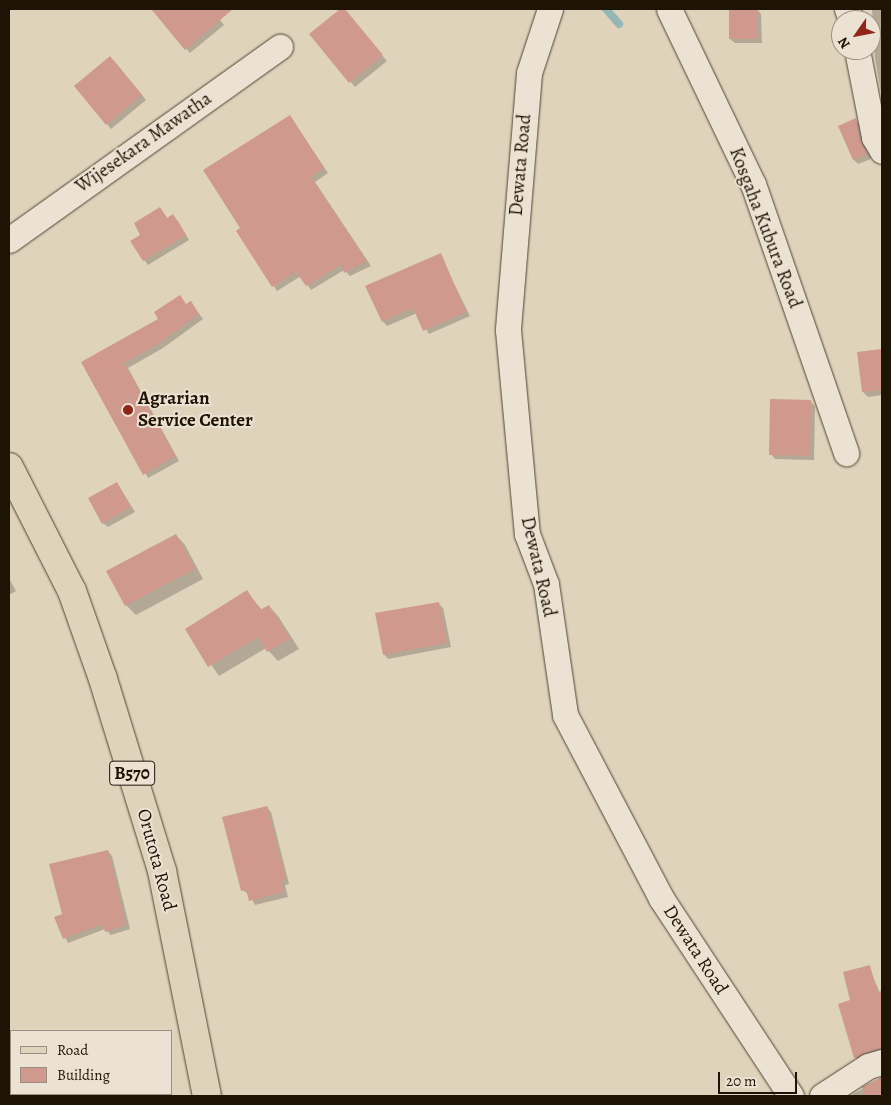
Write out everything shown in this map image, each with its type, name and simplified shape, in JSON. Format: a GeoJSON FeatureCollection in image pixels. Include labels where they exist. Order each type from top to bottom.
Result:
{"type":"FeatureCollection","features":[{"type":"Feature","properties":{"kind":"main road","name":"Orutota Road"},"geometry":{"type":"LineString","coordinates":[[9,467],[72,591],[106,688],[162,871],[207,1096]]}},
{"type":"Feature","properties":{"kind":"street","name":"Dewata Road"},"geometry":{"type":"LineString","coordinates":[[550,9],[529,73],[508,330],[527,534],[546,584],[565,715],[661,898],[791,1096]]}},
{"type":"Feature","properties":{"kind":"street","name":"Kosgaha Kubura Road"},"geometry":{"type":"LineString","coordinates":[[669,9],[753,184],[846,453]]}},
{"type":"Feature","properties":{"kind":"street","name":"Wijesekara Mawatha"},"geometry":{"type":"LineString","coordinates":[[9,240],[280,47]]}},
{"type":"Feature","properties":{"kind":"street"},"geometry":{"type":"LineString","coordinates":[[859,60],[874,137],[882,151]]}},
{"type":"Feature","properties":{"kind":"street"},"geometry":{"type":"LineString","coordinates":[[822,1096],[868,1066],[882,1062]]}},
{"type":"Feature","properties":{"kind":"building"},"geometry":{"type":"Polygon","coordinates":[[[151,9],[233,9],[185,50],[151,9]]]}},
{"type":"Feature","properties":{"kind":"building"},"geometry":{"type":"Polygon","coordinates":[[[340,9],[345,9],[383,55],[349,83],[309,34],[340,9]]]}},
{"type":"Feature","properties":{"kind":"building"},"geometry":{"type":"Polygon","coordinates":[[[729,9],[757,9],[758,39],[729,39],[729,9]]]}},
{"type":"Feature","properties":{"kind":"building"},"geometry":{"type":"Polygon","coordinates":[[[110,56],[142,95],[106,125],[74,86],[110,56]]]}},
{"type":"Feature","properties":{"kind":"building"},"geometry":{"type":"Polygon","coordinates":[[[290,115],[324,168],[311,177],[367,261],[344,273],[341,265],[306,286],[296,272],[272,287],[236,231],[240,228],[203,170],[290,115]]]}},
{"type":"Feature","properties":{"kind":"building"},"geometry":{"type":"Polygon","coordinates":[[[856,118],[860,140],[867,154],[853,160],[838,126],[856,118]]]}},
{"type":"Feature","properties":{"kind":"building"},"geometry":{"type":"Polygon","coordinates":[[[160,207],[167,218],[173,214],[186,235],[143,261],[130,241],[140,235],[134,223],[160,207]]]}},
{"type":"Feature","properties":{"kind":"building"},"geometry":{"type":"Polygon","coordinates":[[[441,253],[466,312],[423,331],[413,308],[382,322],[365,286],[441,253]]]}},
{"type":"Feature","properties":{"kind":"building","name":"Agrarian Service Center"},"geometry":{"type":"Polygon","coordinates":[[[180,295],[186,304],[191,301],[199,314],[158,344],[124,363],[176,456],[143,475],[81,362],[158,319],[154,312],[180,295]]]}},
{"type":"Feature","properties":{"kind":"building"},"geometry":{"type":"Polygon","coordinates":[[[882,349],[882,390],[862,392],[857,352],[882,349]]]}},
{"type":"Feature","properties":{"kind":"building"},"geometry":{"type":"Polygon","coordinates":[[[770,399],[811,400],[810,456],[769,455],[770,399]]]}},
{"type":"Feature","properties":{"kind":"building"},"geometry":{"type":"Polygon","coordinates":[[[117,482],[131,507],[102,524],[88,498],[117,482]]]}},
{"type":"Feature","properties":{"kind":"building"},"geometry":{"type":"Polygon","coordinates":[[[176,534],[195,569],[125,606],[106,571],[176,534]]]}},
{"type":"Feature","properties":{"kind":"building"},"geometry":{"type":"Polygon","coordinates":[[[247,590],[260,610],[269,605],[290,639],[267,652],[258,637],[208,667],[185,629],[247,590]]]}},
{"type":"Feature","properties":{"kind":"building"},"geometry":{"type":"Polygon","coordinates":[[[439,602],[447,643],[383,655],[375,613],[439,602]]]}},
{"type":"Feature","properties":{"kind":"building"},"geometry":{"type":"Polygon","coordinates":[[[267,806],[286,880],[281,881],[284,892],[249,901],[246,889],[241,891],[222,817],[267,806]]]}},
{"type":"Feature","properties":{"kind":"building"},"geometry":{"type":"Polygon","coordinates":[[[108,850],[126,925],[105,932],[103,924],[63,939],[54,917],[62,914],[49,864],[108,850]]]}},
{"type":"Feature","properties":{"kind":"building"},"geometry":{"type":"Polygon","coordinates":[[[870,965],[877,992],[882,991],[882,1048],[854,1058],[838,1004],[850,1000],[843,972],[870,965]]]}},
{"type":"Feature","properties":{"kind":"building"},"geometry":{"type":"Polygon","coordinates":[[[882,1077],[882,1096],[865,1096],[862,1087],[882,1077]]]}},
{"type":"Feature","properties":{"kind":"waterway"},"geometry":{"type":"LineString","coordinates":[[606,9],[619,24]]}},
{"type":"Feature","properties":{"kind":"place","name":"Agrarian Service Center"},"geometry":{"type":"Point","coordinates":[128,410]}}]}
